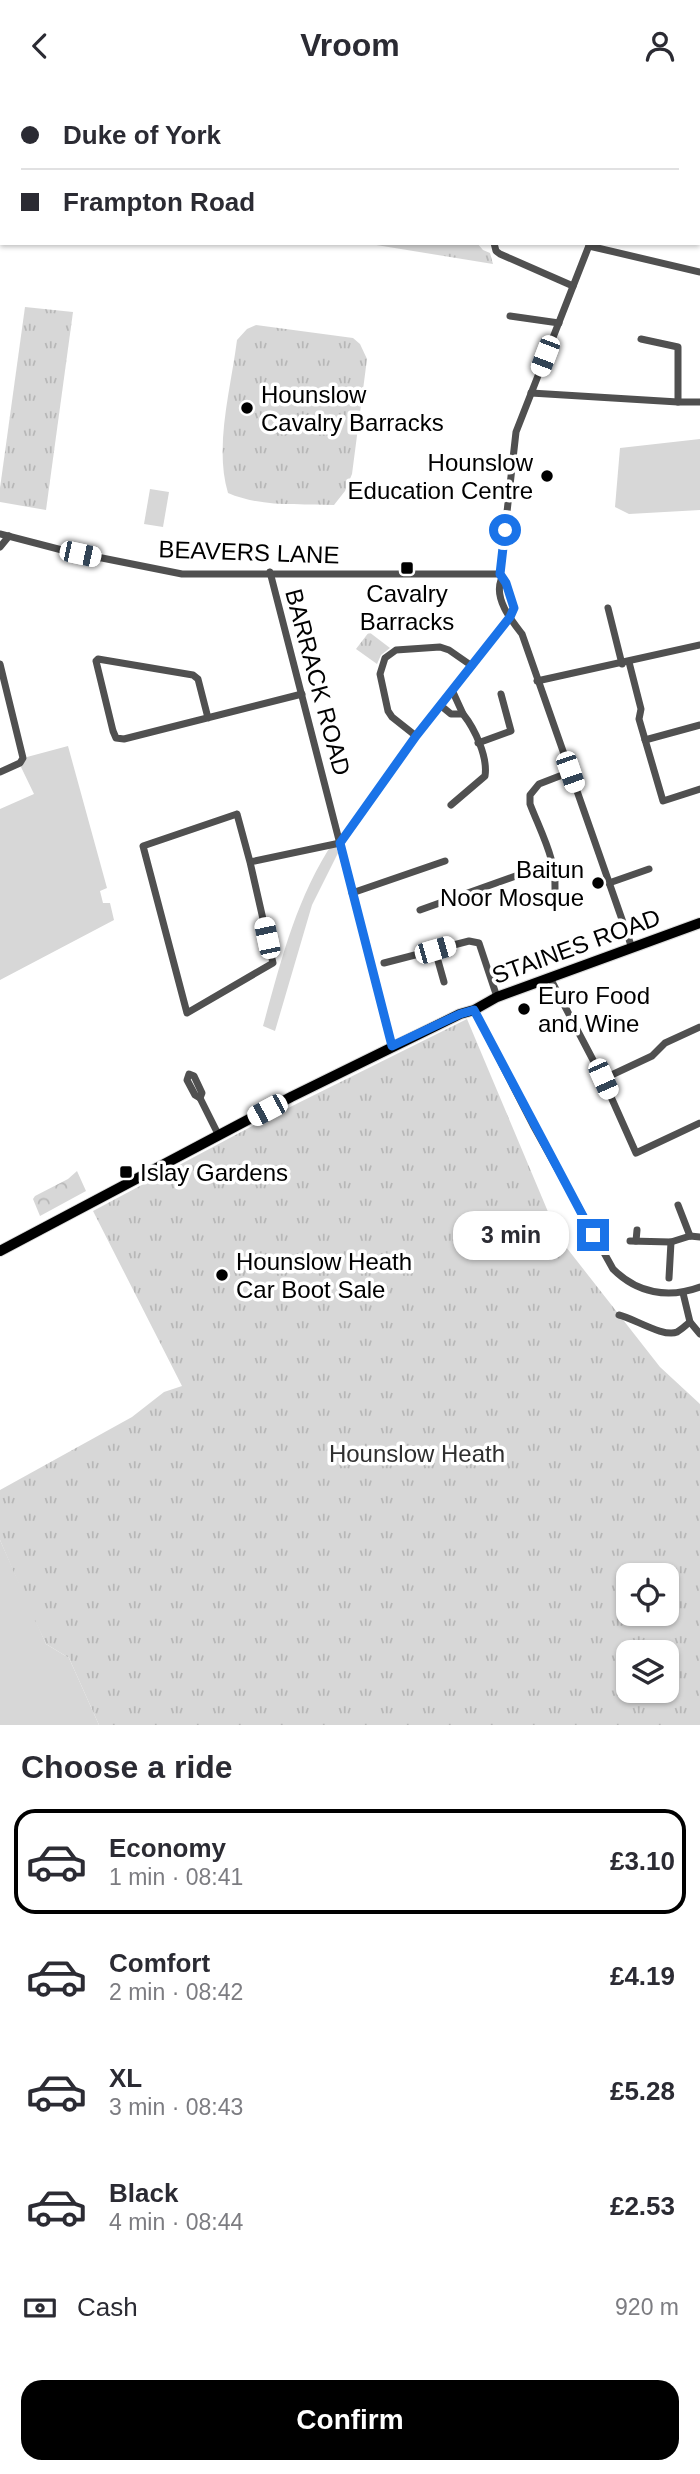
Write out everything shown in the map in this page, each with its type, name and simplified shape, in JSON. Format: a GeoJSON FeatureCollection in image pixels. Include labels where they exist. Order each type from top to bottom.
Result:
{"type":"FeatureCollection","features":[{"type":"Feature","properties":{"kind":"main road","name":"STAINES ROAD"},"geometry":{"type":"LineString","coordinates":[[219,1136],[392,1046],[497,997],[700,923]]}},
{"type":"Feature","properties":{"kind":"main road"},"geometry":{"type":"LineString","coordinates":[[0,1251],[219,1136]]}},
{"type":"Feature","properties":{"kind":"street"},"geometry":{"type":"LineString","coordinates":[[494,245],[500,254],[573,286]]}},
{"type":"Feature","properties":{"kind":"street"},"geometry":{"type":"LineString","coordinates":[[250,862],[340,843],[416,736],[510,617],[514,608],[506,583],[501,577],[516,432],[589,245],[700,272]]}},
{"type":"Feature","properties":{"kind":"street"},"geometry":{"type":"LineString","coordinates":[[510,316],[559,323]]}},
{"type":"Feature","properties":{"kind":"street"},"geometry":{"type":"LineString","coordinates":[[641,339],[678,347],[678,402]]}},
{"type":"Feature","properties":{"kind":"street"},"geometry":{"type":"LineString","coordinates":[[531,393],[700,402]]}},
{"type":"Feature","properties":{"kind":"street","name":"BEAVERS LANE"},"geometry":{"type":"LineString","coordinates":[[0,534],[62,550],[182,574],[270,572],[501,577]]}},
{"type":"Feature","properties":{"kind":"street"},"geometry":{"type":"LineString","coordinates":[[0,547],[9,536]]}},
{"type":"Feature","properties":{"kind":"street","name":"BARRACK ROAD"},"geometry":{"type":"LineString","coordinates":[[270,572],[392,1046]]}},
{"type":"Feature","properties":{"kind":"street"},"geometry":{"type":"LineString","coordinates":[[608,608],[641,709],[639,719],[663,801],[700,789]]}},
{"type":"Feature","properties":{"kind":"street"},"geometry":{"type":"LineString","coordinates":[[510,617],[522,634],[632,948]]}},
{"type":"Feature","properties":{"kind":"street"},"geometry":{"type":"LineString","coordinates":[[537,681],[700,645]]}},
{"type":"Feature","properties":{"kind":"street"},"geometry":{"type":"LineString","coordinates":[[416,736],[388,711],[380,674],[385,658],[396,650],[440,647],[472,666]]}},
{"type":"Feature","properties":{"kind":"street"},"geometry":{"type":"LineString","coordinates":[[208,718],[198,679],[193,675],[98,659],[96,661],[116,738],[124,739],[208,718],[302,694]]}},
{"type":"Feature","properties":{"kind":"street"},"geometry":{"type":"LineString","coordinates":[[0,664],[23,758],[20,763],[0,772]]}},
{"type":"Feature","properties":{"kind":"street"},"geometry":{"type":"LineString","coordinates":[[451,806],[485,776],[486,767],[471,724],[463,714],[452,690]]}},
{"type":"Feature","properties":{"kind":"street"},"geometry":{"type":"LineString","coordinates":[[478,743],[512,731],[501,694]]}},
{"type":"Feature","properties":{"kind":"street"},"geometry":{"type":"LineString","coordinates":[[440,705],[451,714],[463,714]]}},
{"type":"Feature","properties":{"kind":"street"},"geometry":{"type":"LineString","coordinates":[[645,740],[700,725]]}},
{"type":"Feature","properties":{"kind":"street"},"geometry":{"type":"LineString","coordinates":[[554,898],[557,884],[530,804],[530,795],[539,784],[570,772]]}},
{"type":"Feature","properties":{"kind":"street"},"geometry":{"type":"LineString","coordinates":[[237,814],[250,862],[273,963],[187,1013],[143,846],[237,814]]}},
{"type":"Feature","properties":{"kind":"street"},"geometry":{"type":"LineString","coordinates":[[352,893],[445,861]]}},
{"type":"Feature","properties":{"kind":"street"},"geometry":{"type":"LineString","coordinates":[[420,910],[552,863]]}},
{"type":"Feature","properties":{"kind":"street"},"geometry":{"type":"LineString","coordinates":[[609,883],[649,869]]}},
{"type":"Feature","properties":{"kind":"street"},"geometry":{"type":"LineString","coordinates":[[384,963],[469,941],[479,943],[497,997]]}},
{"type":"Feature","properties":{"kind":"street"},"geometry":{"type":"LineString","coordinates":[[435,950],[444,982]]}},
{"type":"Feature","properties":{"kind":"street"},"geometry":{"type":"LineString","coordinates":[[550,978],[603,1079],[635,1157],[700,1123]]}},
{"type":"Feature","properties":{"kind":"street"},"geometry":{"type":"LineString","coordinates":[[474,1010],[533,1125],[613,1269],[623,1279],[643,1290],[663,1294],[683,1293],[700,1287]]}},
{"type":"Feature","properties":{"kind":"street"},"geometry":{"type":"LineString","coordinates":[[603,1079],[652,1056],[665,1043],[700,1027]]}},
{"type":"Feature","properties":{"kind":"street"},"geometry":{"type":"LineString","coordinates":[[200,1098],[219,1136]]}},
{"type":"Feature","properties":{"kind":"street"},"geometry":{"type":"LineString","coordinates":[[678,1205],[690,1236]]}},
{"type":"Feature","properties":{"kind":"street"},"geometry":{"type":"LineString","coordinates":[[636,1230],[633,1241],[671,1242],[700,1236]]}},
{"type":"Feature","properties":{"kind":"street"},"geometry":{"type":"LineString","coordinates":[[670,1278],[671,1242]]}},
{"type":"Feature","properties":{"kind":"street"},"geometry":{"type":"LineString","coordinates":[[683,1293],[690,1322],[700,1334]]}},
{"type":"Feature","properties":{"kind":"street"},"geometry":{"type":"LineString","coordinates":[[619,1315],[633,1318],[663,1333],[675,1333],[690,1322]]}},
{"type":"Feature","properties":{"kind":"green space"},"geometry":{"type":"Polygon","coordinates":[[[376,245],[479,245],[490,253],[493,264],[376,245]]]}},
{"type":"Feature","properties":{"kind":"green space"},"geometry":{"type":"Polygon","coordinates":[[[25,307],[73,312],[46,510],[0,502],[25,307]]]}},
{"type":"Feature","properties":{"kind":"green space"},"geometry":{"type":"Polygon","coordinates":[[[256,325],[353,338],[360,344],[367,359],[352,474],[345,491],[334,505],[267,503],[228,493],[224,475],[223,437],[237,340],[247,329],[256,325]]]}},
{"type":"Feature","properties":{"kind":"green space"},"geometry":{"type":"Polygon","coordinates":[[[700,439],[700,510],[629,514],[615,507],[620,448],[700,439]]]}},
{"type":"Feature","properties":{"kind":"green space"},"geometry":{"type":"Polygon","coordinates":[[[150,489],[169,492],[163,527],[144,524],[150,489]]]}},
{"type":"Feature","properties":{"kind":"green space"},"geometry":{"type":"Polygon","coordinates":[[[369,632],[390,648],[381,655],[377,664],[356,649],[369,632]]]}},
{"type":"Feature","properties":{"kind":"green space"},"geometry":{"type":"Polygon","coordinates":[[[68,746],[107,888],[100,891],[103,903],[110,903],[114,920],[0,980],[0,809],[34,794],[21,767],[27,757],[68,746]]]}},
{"type":"Feature","properties":{"kind":"green space"},"geometry":{"type":"Polygon","coordinates":[[[334,841],[338,853],[312,905],[275,1031],[263,1026],[283,954],[309,885],[334,841]]]}},
{"type":"Feature","properties":{"kind":"green space","name":"Hounslow Heath"},"geometry":{"type":"Polygon","coordinates":[[[467,1019],[559,1238],[660,1367],[700,1404],[700,1725],[99,1725],[69,1658],[46,1644],[0,1540],[0,1490],[132,1417],[164,1392],[182,1386],[93,1211],[256,1124],[467,1019]]]}},
{"type":"Feature","properties":{"kind":"green space"},"geometry":{"type":"Polygon","coordinates":[[[77,1171],[86,1191],[40,1216],[33,1199],[35,1196],[68,1179],[77,1171]]]}},
{"type":"Feature","properties":{"kind":"green space"},"geometry":{"type":"Polygon","coordinates":[[[0,1540],[46,1644],[69,1658],[99,1725],[0,1725],[0,1540]]]}},
{"type":"Feature","properties":{"kind":"place","name":"Hounslow Cavalry Barracks"},"geometry":{"type":"Point","coordinates":[247,408]}},
{"type":"Feature","properties":{"kind":"place","name":"Hounslow Education Centre"},"geometry":{"type":"Point","coordinates":[547,476]}},
{"type":"Feature","properties":{"kind":"place","name":"Cavalry Barracks"},"geometry":{"type":"Point","coordinates":[407,568]}},
{"type":"Feature","properties":{"kind":"place","name":"Baitun Noor Mosque"},"geometry":{"type":"Point","coordinates":[598,883]}},
{"type":"Feature","properties":{"kind":"place","name":"Euro Food and Wine"},"geometry":{"type":"Point","coordinates":[524,1009]}},
{"type":"Feature","properties":{"kind":"place","name":"Islay Gardens"},"geometry":{"type":"Point","coordinates":[126,1172]}},
{"type":"Feature","properties":{"kind":"place","name":"Hounslow Heath Car Boot Sale"},"geometry":{"type":"Point","coordinates":[222,1275]}},
{"type":"Feature","properties":{"kind":"route"},"geometry":{"type":"LineString","coordinates":[[505,530],[500,574],[506,583],[514,608],[510,617],[416,736],[340,843],[392,1046],[474,1010],[593,1235]]}}]}
